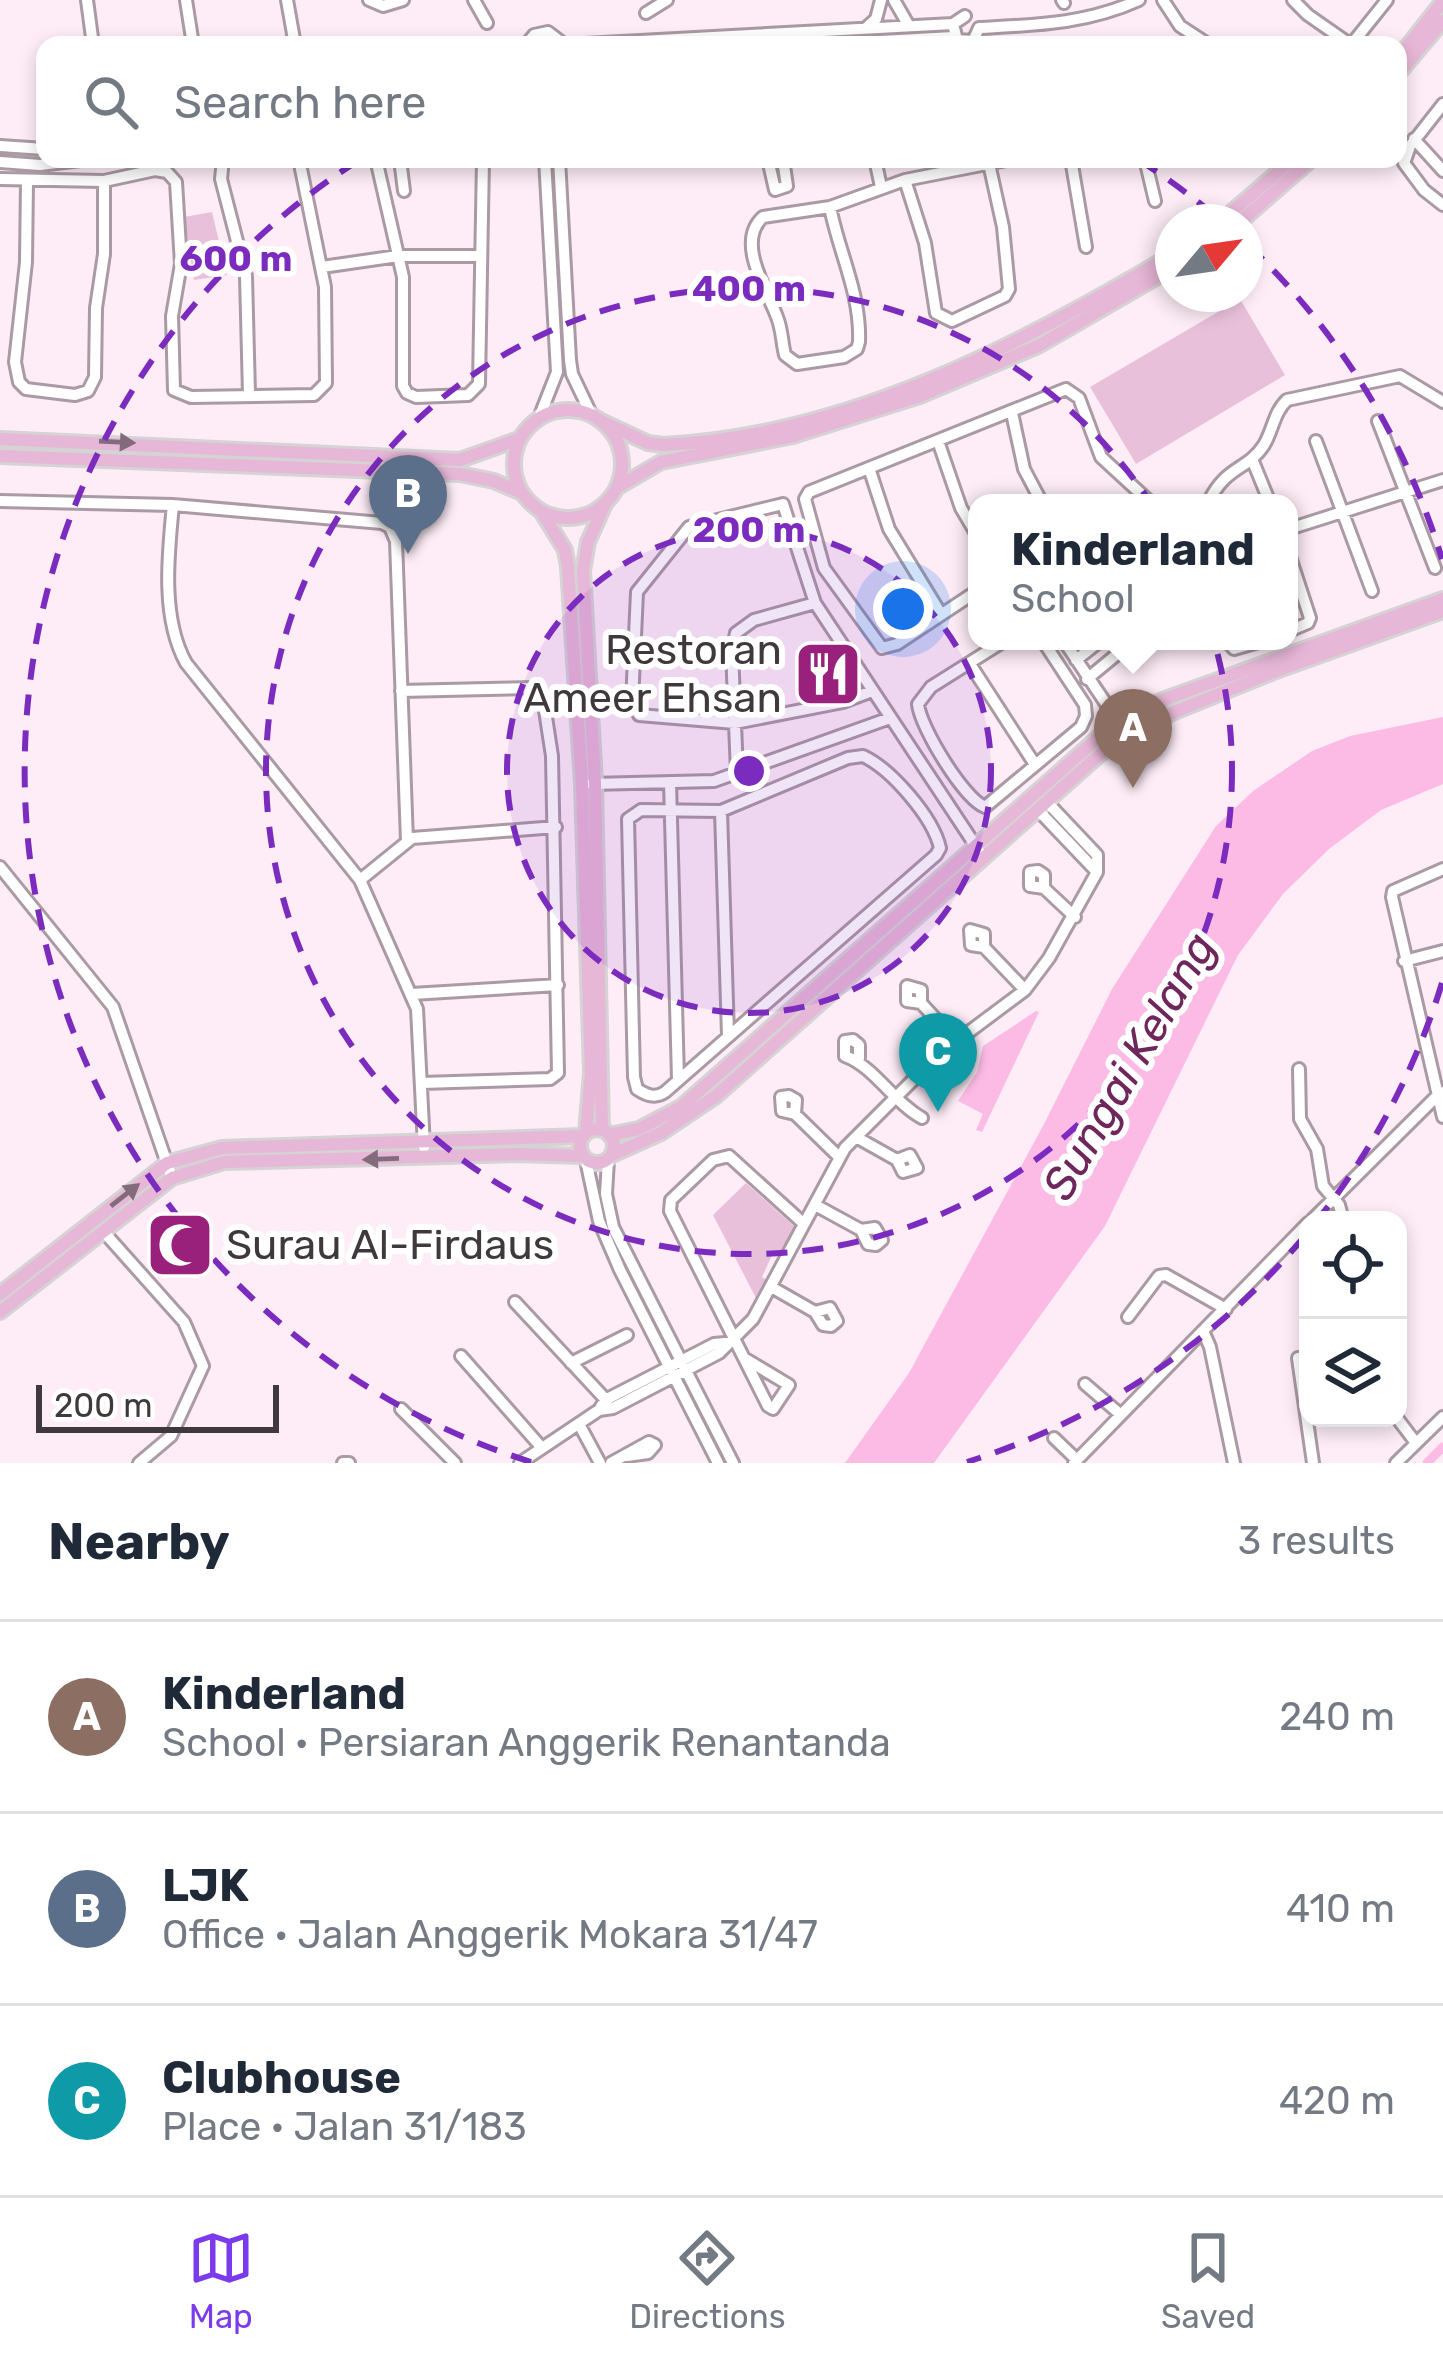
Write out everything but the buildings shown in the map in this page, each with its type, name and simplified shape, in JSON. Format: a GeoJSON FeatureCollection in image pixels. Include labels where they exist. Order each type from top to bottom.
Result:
{"type":"FeatureCollection","features":[{"type":"Feature","properties":{"kind":"main road"},"geometry":{"type":"LineString","coordinates":[[1407,47],[1443,1]]}},
{"type":"Feature","properties":{"kind":"main road"},"geometry":{"type":"LineString","coordinates":[[1407,63],[1443,21]]}},
{"type":"Feature","properties":{"kind":"main road"},"geometry":{"type":"LineString","coordinates":[[1241,204],[1283,168]]}},
{"type":"Feature","properties":{"kind":"main road"},"geometry":{"type":"LineString","coordinates":[[1261,204],[1302,168]]}},
{"type":"Feature","properties":{"kind":"main road"},"geometry":{"type":"LineString","coordinates":[[0,439],[460,460],[519,440],[539,418],[566,410],[663,445],[792,425],[903,389],[1032,334],[1155,264]]}},
{"type":"Feature","properties":{"kind":"main road"},"geometry":{"type":"LineString","coordinates":[[584,1158],[579,1144],[590,1073],[584,571],[588,542],[605,504],[618,487],[661,462],[793,436],[920,396],[1038,346],[1155,278]]}},
{"type":"Feature","properties":{"kind":"main road"},"geometry":{"type":"LineString","coordinates":[[597,418],[620,447],[618,487]]}},
{"type":"Feature","properties":{"kind":"main road"},"geometry":{"type":"LineString","coordinates":[[519,440],[514,466],[522,493]]}},
{"type":"Feature","properties":{"kind":"main road"},"geometry":{"type":"LineString","coordinates":[[0,456],[460,474],[522,493],[542,512],[565,550],[568,567],[588,784],[606,1132],[614,1144],[610,1158]]}},
{"type":"Feature","properties":{"kind":"main road"},"geometry":{"type":"LineString","coordinates":[[542,512],[581,517],[605,504]]}},
{"type":"Feature","properties":{"kind":"main road"},"geometry":{"type":"LineString","coordinates":[[0,1312],[172,1178],[224,1162],[639,1129],[680,1107],[1122,726],[1185,692],[1443,599]]}},
{"type":"Feature","properties":{"kind":"main road"},"geometry":{"type":"LineString","coordinates":[[0,1294],[167,1163],[222,1148],[424,1149],[584,1158],[597,1164],[610,1158],[661,1133],[716,1096],[910,923],[979,852],[1041,805],[1122,726],[1443,611]]}},
{"type":"Feature","properties":{"kind":"street"},"geometry":{"type":"LineString","coordinates":[[87,0],[92,36]]}},
{"type":"Feature","properties":{"kind":"street"},"geometry":{"type":"LineString","coordinates":[[186,0],[192,36]]}},
{"type":"Feature","properties":{"kind":"street"},"geometry":{"type":"LineString","coordinates":[[286,0],[293,36]]}},
{"type":"Feature","properties":{"kind":"street"},"geometry":{"type":"LineString","coordinates":[[369,0],[383,6],[403,0]]}},
{"type":"Feature","properties":{"kind":"street"},"geometry":{"type":"LineString","coordinates":[[475,0],[487,23]]}},
{"type":"Feature","properties":{"kind":"street"},"geometry":{"type":"LineString","coordinates":[[646,13],[668,0]]}},
{"type":"Feature","properties":{"kind":"street"},"geometry":{"type":"LineString","coordinates":[[864,29],[876,20],[881,0]]}},
{"type":"Feature","properties":{"kind":"street"},"geometry":{"type":"LineString","coordinates":[[894,0],[908,26]]}},
{"type":"Feature","properties":{"kind":"street"},"geometry":{"type":"LineString","coordinates":[[979,28],[1063,24],[1139,0]]}},
{"type":"Feature","properties":{"kind":"street"},"geometry":{"type":"LineString","coordinates":[[1163,0],[1180,26],[1195,36]]}},
{"type":"Feature","properties":{"kind":"street"},"geometry":{"type":"LineString","coordinates":[[1293,0],[1339,36]]}},
{"type":"Feature","properties":{"kind":"street"},"geometry":{"type":"LineString","coordinates":[[1358,36],[1388,0]]}},
{"type":"Feature","properties":{"kind":"street"},"geometry":{"type":"LineString","coordinates":[[960,1],[965,16],[976,21],[977,36]]}},
{"type":"Feature","properties":{"kind":"street"},"geometry":{"type":"LineString","coordinates":[[900,36],[953,31],[965,16]]}},
{"type":"Feature","properties":{"kind":"street"},"geometry":{"type":"LineString","coordinates":[[804,36],[908,26],[953,31],[959,36]]}},
{"type":"Feature","properties":{"kind":"street"},"geometry":{"type":"LineString","coordinates":[[1407,156],[1414,139],[1443,104]]}},
{"type":"Feature","properties":{"kind":"street"},"geometry":{"type":"LineString","coordinates":[[1414,139],[1443,171]]}},
{"type":"Feature","properties":{"kind":"street"},"geometry":{"type":"LineString","coordinates":[[0,146],[36,148]]}},
{"type":"Feature","properties":{"kind":"street"},"geometry":{"type":"LineString","coordinates":[[0,162],[36,165]]}},
{"type":"Feature","properties":{"kind":"street"},"geometry":{"type":"LineString","coordinates":[[1407,167],[1443,205]]}},
{"type":"Feature","properties":{"kind":"street"},"geometry":{"type":"LineString","coordinates":[[222,168],[246,276],[249,394]]}},
{"type":"Feature","properties":{"kind":"street"},"geometry":{"type":"LineString","coordinates":[[0,179],[104,181],[155,170],[172,176],[181,264],[172,316],[171,385],[182,396],[310,395],[319,393],[326,383],[322,267],[301,168]]}},
{"type":"Feature","properties":{"kind":"street"},"geometry":{"type":"LineString","coordinates":[[378,168],[403,277],[404,389],[410,396],[437,397],[468,395],[479,384],[483,168]]}},
{"type":"Feature","properties":{"kind":"street"},"geometry":{"type":"LineString","coordinates":[[401,168],[404,190]]}},
{"type":"Feature","properties":{"kind":"street"},"geometry":{"type":"LineString","coordinates":[[539,418],[557,371],[546,168]]}},
{"type":"Feature","properties":{"kind":"street"},"geometry":{"type":"LineString","coordinates":[[559,168],[572,374],[597,418]]}},
{"type":"Feature","properties":{"kind":"street"},"geometry":{"type":"LineString","coordinates":[[770,168],[775,190],[787,186],[784,168]]}},
{"type":"Feature","properties":{"kind":"street"},"geometry":{"type":"LineString","coordinates":[[877,168],[881,187]]}},
{"type":"Feature","properties":{"kind":"street"},"geometry":{"type":"LineString","coordinates":[[830,207],[839,249],[853,280],[859,342],[851,355],[797,364],[785,356],[776,313],[757,272],[753,232],[763,217],[830,207],[881,187],[957,168]]}},
{"type":"Feature","properties":{"kind":"street"},"geometry":{"type":"LineString","coordinates":[[905,180],[925,243],[936,313],[952,321],[1006,296],[1009,289],[1003,227],[990,168]]}},
{"type":"Feature","properties":{"kind":"street"},"geometry":{"type":"LineString","coordinates":[[1073,168],[1086,247]]}},
{"type":"Feature","properties":{"kind":"street"},"geometry":{"type":"LineString","coordinates":[[1147,168],[1155,201]]}},
{"type":"Feature","properties":{"kind":"street"},"geometry":{"type":"LineString","coordinates":[[27,182],[26,262],[15,362],[19,382],[52,394],[80,395],[95,377],[104,181]]}},
{"type":"Feature","properties":{"kind":"street"},"geometry":{"type":"LineString","coordinates":[[322,267],[398,256],[479,256]]}},
{"type":"Feature","properties":{"kind":"street"},"geometry":{"type":"LineString","coordinates":[[1213,494],[1224,476],[1252,459],[1267,440],[1280,406],[1292,398],[1400,376],[1443,402]]}},
{"type":"Feature","properties":{"kind":"street"},"geometry":{"type":"LineString","coordinates":[[968,597],[897,644],[881,648],[824,568],[805,499],[809,492],[1066,389],[1079,398],[1101,458],[1140,494]]}},
{"type":"Feature","properties":{"kind":"street"},"geometry":{"type":"LineString","coordinates":[[1012,412],[1024,469],[1037,494]]}},
{"type":"Feature","properties":{"kind":"street"},"geometry":{"type":"LineString","coordinates":[[1378,421],[1435,568]]}},
{"type":"Feature","properties":{"kind":"street"},"geometry":{"type":"LineString","coordinates":[[938,440],[968,520]]}},
{"type":"Feature","properties":{"kind":"street"},"geometry":{"type":"LineString","coordinates":[[1316,441],[1372,591]]}},
{"type":"Feature","properties":{"kind":"street"},"geometry":{"type":"LineString","coordinates":[[1252,459],[1266,494]]}},
{"type":"Feature","properties":{"kind":"street"},"geometry":{"type":"LineString","coordinates":[[870,471],[889,530],[941,614]]}},
{"type":"Feature","properties":{"kind":"street"},"geometry":{"type":"LineString","coordinates":[[1298,527],[1443,480]]}},
{"type":"Feature","properties":{"kind":"street"},"geometry":{"type":"LineString","coordinates":[[0,501],[173,506],[382,523],[394,533],[407,841]]}},
{"type":"Feature","properties":{"kind":"street"},"geometry":{"type":"LineString","coordinates":[[872,691],[843,702],[735,724],[635,712],[637,592],[688,527],[777,503],[786,508],[814,603],[979,852]]}},
{"type":"Feature","properties":{"kind":"street"},"geometry":{"type":"LineString","coordinates":[[173,506],[170,611],[177,646],[360,880],[417,1009],[424,1149]]}},
{"type":"Feature","properties":{"kind":"street"},"geometry":{"type":"LineString","coordinates":[[1298,578],[1309,608],[1308,623],[1298,627]]}},
{"type":"Feature","properties":{"kind":"street"},"geometry":{"type":"LineString","coordinates":[[737,772],[732,651],[736,633],[754,620],[814,603]]}},
{"type":"Feature","properties":{"kind":"street"},"geometry":{"type":"LineString","coordinates":[[991,650],[931,688],[918,710],[966,791],[980,806],[990,806],[1034,763],[1081,727],[1087,711],[1049,650]]}},
{"type":"Feature","properties":{"kind":"street"},"geometry":{"type":"LineString","coordinates":[[1070,650],[1122,726]]}},
{"type":"Feature","properties":{"kind":"street"},"geometry":{"type":"LineString","coordinates":[[1076,660],[1089,650]]}},
{"type":"Feature","properties":{"kind":"street"},"geometry":{"type":"LineString","coordinates":[[1087,680],[1122,650]]}},
{"type":"Feature","properties":{"kind":"street"},"geometry":{"type":"LineString","coordinates":[[970,664],[1034,763]]}},
{"type":"Feature","properties":{"kind":"street"},"geometry":{"type":"LineString","coordinates":[[401,691],[535,688],[547,720],[556,827],[561,1064],[556,1078],[422,1083]]}},
{"type":"Feature","properties":{"kind":"street"},"geometry":{"type":"LineString","coordinates":[[588,784],[714,781],[890,718]]}},
{"type":"Feature","properties":{"kind":"street"},"geometry":{"type":"LineString","coordinates":[[807,747],[818,770]]}},
{"type":"Feature","properties":{"kind":"street"},"geometry":{"type":"LineString","coordinates":[[862,756],[901,786],[940,848],[665,1092],[654,1096],[637,1089],[634,1077],[628,819],[641,810],[722,811],[862,756]]}},
{"type":"Feature","properties":{"kind":"street"},"geometry":{"type":"LineString","coordinates":[[670,782],[678,1079]]}},
{"type":"Feature","properties":{"kind":"street"},"geometry":{"type":"LineString","coordinates":[[520,1463],[606,1406],[730,1340],[773,1288],[839,1157],[956,1040],[1025,990],[1075,917],[1099,858],[1041,805]]}},
{"type":"Feature","properties":{"kind":"street"},"geometry":{"type":"LineString","coordinates":[[722,811],[728,1035]]}},
{"type":"Feature","properties":{"kind":"street"},"geometry":{"type":"LineString","coordinates":[[360,880],[407,841],[556,827]]}},
{"type":"Feature","properties":{"kind":"street"},"geometry":{"type":"LineString","coordinates":[[0,867],[113,1007],[172,1178]]}},
{"type":"Feature","properties":{"kind":"street"},"geometry":{"type":"LineString","coordinates":[[1443,869],[1394,891],[1392,897],[1443,1117]]}},
{"type":"Feature","properties":{"kind":"street"},"geometry":{"type":"LineString","coordinates":[[1044,888],[1075,917]]}},
{"type":"Feature","properties":{"kind":"street"},"geometry":{"type":"LineString","coordinates":[[984,947],[1025,990]]}},
{"type":"Feature","properties":{"kind":"street"},"geometry":{"type":"LineString","coordinates":[[1404,961],[1443,951]]}},
{"type":"Feature","properties":{"kind":"street"},"geometry":{"type":"LineString","coordinates":[[412,994],[558,985]]}},
{"type":"Feature","properties":{"kind":"street"},"geometry":{"type":"LineString","coordinates":[[921,1003],[956,1040]]}},
{"type":"Feature","properties":{"kind":"street"},"geometry":{"type":"LineString","coordinates":[[859,1058],[895,1098],[922,1118]]}},
{"type":"Feature","properties":{"kind":"street"},"geometry":{"type":"LineString","coordinates":[[1299,1070],[1299,1115],[1317,1149],[1323,1186],[1335,1197],[1340,1211]]}},
{"type":"Feature","properties":{"kind":"street"},"geometry":{"type":"LineString","coordinates":[[1321,1211],[1440,1092]]}},
{"type":"Feature","properties":{"kind":"street"},"geometry":{"type":"LineString","coordinates":[[796,1114],[839,1157]]}},
{"type":"Feature","properties":{"kind":"street"},"geometry":{"type":"LineString","coordinates":[[856,1137],[897,1160]]}},
{"type":"Feature","properties":{"kind":"street"},"geometry":{"type":"LineString","coordinates":[[744,1358],[789,1385],[772,1409],[730,1340],[670,1211],[674,1196],[713,1160],[728,1156],[803,1223]]}},
{"type":"Feature","properties":{"kind":"street"},"geometry":{"type":"LineString","coordinates":[[584,1158],[599,1221],[733,1463]]}},
{"type":"Feature","properties":{"kind":"street"},"geometry":{"type":"LineString","coordinates":[[610,1158],[606,1194],[613,1227],[718,1463]]}},
{"type":"Feature","properties":{"kind":"street"},"geometry":{"type":"LineString","coordinates":[[817,1206],[861,1230]]}},
{"type":"Feature","properties":{"kind":"street"},"geometry":{"type":"LineString","coordinates":[[103,1231],[184,1322],[203,1366],[171,1436],[139,1463]]}},
{"type":"Feature","properties":{"kind":"street"},"geometry":{"type":"LineString","coordinates":[[1054,1438],[1075,1462],[1299,1233]]}},
{"type":"Feature","properties":{"kind":"street"},"geometry":{"type":"LineString","coordinates":[[0,1278],[26,1274]]}},
{"type":"Feature","properties":{"kind":"street"},"geometry":{"type":"LineString","coordinates":[[1128,1317],[1159,1276],[1166,1275],[1226,1309]]}},
{"type":"Feature","properties":{"kind":"street"},"geometry":{"type":"LineString","coordinates":[[773,1288],[814,1312]]}},
{"type":"Feature","properties":{"kind":"street"},"geometry":{"type":"LineString","coordinates":[[515,1302],[606,1406]]}},
{"type":"Feature","properties":{"kind":"street"},"geometry":{"type":"LineString","coordinates":[[1203,1331],[1234,1463]]}},
{"type":"Feature","properties":{"kind":"street"},"geometry":{"type":"LineString","coordinates":[[571,1363],[627,1334]]}},
{"type":"Feature","properties":{"kind":"street"},"geometry":{"type":"LineString","coordinates":[[460,1357],[542,1448]]}},
{"type":"Feature","properties":{"kind":"street"},"geometry":{"type":"LineString","coordinates":[[1298,1358],[1313,1463]]}},
{"type":"Feature","properties":{"kind":"street"},"geometry":{"type":"LineString","coordinates":[[1085,1384],[1121,1415]]}},
{"type":"Feature","properties":{"kind":"street"},"geometry":{"type":"LineString","coordinates":[[401,1409],[455,1463]]}},
{"type":"Feature","properties":{"kind":"street"},"geometry":{"type":"LineString","coordinates":[[1396,1463],[1443,1417]]}},
{"type":"Feature","properties":{"kind":"street"},"geometry":{"type":"LineString","coordinates":[[579,1424],[600,1463]]}},
{"type":"Feature","properties":{"kind":"street"},"geometry":{"type":"LineString","coordinates":[[1404,1427],[1416,1442]]}},
{"type":"Feature","properties":{"kind":"street"},"geometry":{"type":"LineString","coordinates":[[610,1463],[627,1456]]}},
{"type":"Feature","properties":{"kind":"shaded area"},"geometry":{"type":"Polygon","coordinates":[[[212,212],[227,275],[194,280],[184,217],[212,212]]]}},
{"type":"Feature","properties":{"kind":"shaded area"},"geometry":{"type":"Polygon","coordinates":[[[1218,312],[1248,312],[1285,375],[1136,464],[1090,387],[1218,312]]]}},
{"type":"Feature","properties":{"kind":"shaded area"},"geometry":{"type":"Polygon","coordinates":[[[746,1183],[796,1228],[780,1256],[773,1253],[762,1277],[769,1281],[758,1302],[713,1215],[746,1183]]]}},
{"type":"Feature","properties":{"kind":"water","name":"Sungai Kelang"},"geometry":{"type":"Polygon","coordinates":[[[1443,717],[1443,784],[1381,810],[1329,849],[1283,894],[1238,955],[1105,1226],[934,1463],[845,1463],[909,1373],[1112,989],[1216,826],[1253,791],[1312,751],[1350,736],[1443,717]]]}},
{"type":"Feature","properties":{"kind":"water"},"geometry":{"type":"Polygon","coordinates":[[[1036,1011],[982,1132],[976,1130],[983,1114],[958,1101],[977,1072],[983,1046],[1036,1011]]]}},
{"type":"Feature","properties":{"kind":"waterway"},"geometry":{"type":"LineString","coordinates":[[1427,1463],[1443,1447]]}},
{"type":"Feature","properties":{"kind":"place","name":"LJK"},"geometry":{"type":"Point","coordinates":[408,554]}},
{"type":"Feature","properties":{"kind":"place","name":"Restoran Ameer Ehsan"},"geometry":{"type":"Point","coordinates":[828,674]}},
{"type":"Feature","properties":{"kind":"place","name":"Kinderland"},"geometry":{"type":"Point","coordinates":[1133,788]}},
{"type":"Feature","properties":{"kind":"place","name":"Clubhouse"},"geometry":{"type":"Point","coordinates":[938,1112]}},
{"type":"Feature","properties":{"kind":"place","name":"Surau Al-Firdaus"},"geometry":{"type":"Point","coordinates":[180,1245]}}]}
